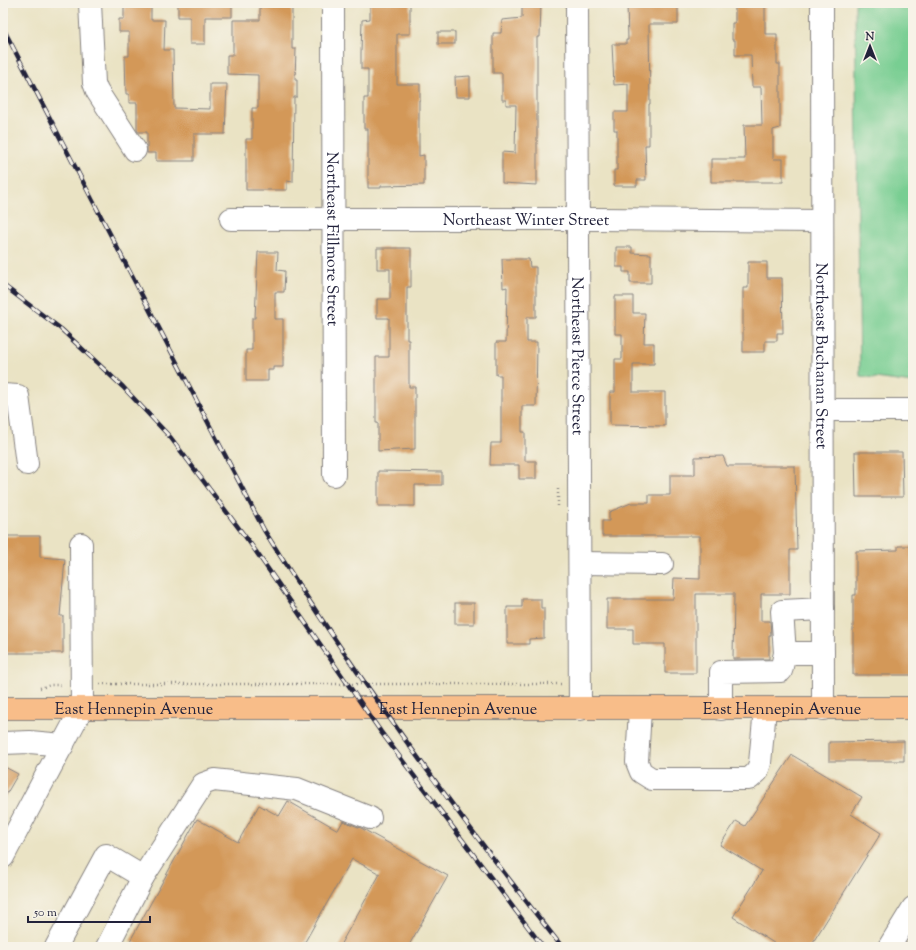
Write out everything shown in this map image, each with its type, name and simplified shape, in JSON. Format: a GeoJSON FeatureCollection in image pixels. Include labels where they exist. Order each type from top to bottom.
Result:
{"type":"FeatureCollection","features":[{"type":"Feature","properties":{"kind":"main road","name":"East Hennepin Avenue"},"geometry":{"type":"LineString","coordinates":[[3,708],[913,708]]}},
{"type":"Feature","properties":{"kind":"street"},"geometry":{"type":"LineString","coordinates":[[90,3],[94,83],[97,91],[135,150]]}},
{"type":"Feature","properties":{"kind":"street","name":"Northeast Fillmore Street"},"geometry":{"type":"LineString","coordinates":[[333,3],[335,220],[334,475]]}},
{"type":"Feature","properties":{"kind":"street","name":"Northeast Pierce Street"},"geometry":{"type":"LineString","coordinates":[[577,3],[580,709]]}},
{"type":"Feature","properties":{"kind":"street","name":"Northeast Buchanan Street"},"geometry":{"type":"LineString","coordinates":[[822,3],[821,222],[823,410],[823,709]]}},
{"type":"Feature","properties":{"kind":"street","name":"Northeast Winter Street"},"geometry":{"type":"LineString","coordinates":[[231,219],[577,219],[821,222]]}},
{"type":"Feature","properties":{"kind":"street"},"geometry":{"type":"LineString","coordinates":[[3,395],[18,396],[27,464]]}},
{"type":"Feature","properties":{"kind":"street"},"geometry":{"type":"LineString","coordinates":[[823,410],[913,410]]}},
{"type":"Feature","properties":{"kind":"street"},"geometry":{"type":"LineString","coordinates":[[3,857],[82,708],[81,544]]}},
{"type":"Feature","properties":{"kind":"street"},"geometry":{"type":"LineString","coordinates":[[580,563],[662,564]]}},
{"type":"Feature","properties":{"kind":"street"},"geometry":{"type":"LineString","coordinates":[[721,709],[721,672],[781,671],[785,653],[782,611],[823,609]]}},
{"type":"Feature","properties":{"kind":"street"},"geometry":{"type":"LineString","coordinates":[[785,653],[823,653]]}},
{"type":"Feature","properties":{"kind":"street"},"geometry":{"type":"LineString","coordinates":[[640,709],[637,762],[641,772],[652,779],[749,779],[757,772],[760,763],[765,709]]}},
{"type":"Feature","properties":{"kind":"street"},"geometry":{"type":"LineString","coordinates":[[3,743],[30,742],[63,745]]}},
{"type":"Feature","properties":{"kind":"street"},"geometry":{"type":"LineString","coordinates":[[107,947],[143,877],[203,784],[214,780],[297,789],[370,818]]}},
{"type":"Feature","properties":{"kind":"street"},"geometry":{"type":"LineString","coordinates":[[56,947],[106,855],[143,877]]}},
{"type":"Feature","properties":{"kind":"street"},"geometry":{"type":"LineString","coordinates":[[889,947],[913,908]]}},
{"type":"Feature","properties":{"kind":"path"},"geometry":{"type":"LineString","coordinates":[[558,506],[559,478]]}},
{"type":"Feature","properties":{"kind":"path"},"geometry":{"type":"LineString","coordinates":[[82,684],[580,684]]}},
{"type":"Feature","properties":{"kind":"green space"},"geometry":{"type":"Polygon","coordinates":[[[855,3],[913,3],[913,383],[860,376],[855,3]]]}},
{"type":"Feature","properties":{"kind":"building"},"geometry":{"type":"Polygon","coordinates":[[[124,3],[151,3],[151,20],[165,20],[164,50],[173,50],[174,108],[210,109],[210,84],[227,84],[225,134],[194,134],[194,161],[156,161],[156,153],[147,153],[147,132],[138,132],[137,130],[137,103],[129,103],[129,94],[126,94],[125,56],[129,56],[129,32],[119,32],[119,19],[124,19],[124,3]]]}},
{"type":"Feature","properties":{"kind":"building"},"geometry":{"type":"Polygon","coordinates":[[[178,3],[232,3],[232,17],[205,17],[205,44],[190,44],[190,17],[178,17],[178,3]]]}},
{"type":"Feature","properties":{"kind":"building"},"geometry":{"type":"Polygon","coordinates":[[[260,3],[292,3],[292,49],[296,49],[295,80],[297,80],[297,97],[294,97],[293,182],[287,181],[287,190],[246,190],[246,139],[252,139],[252,108],[258,108],[258,75],[227,74],[227,55],[233,55],[233,20],[260,20],[260,3]]]}},
{"type":"Feature","properties":{"kind":"building"},"geometry":{"type":"Polygon","coordinates":[[[370,3],[410,3],[410,34],[397,34],[397,84],[420,84],[419,156],[424,155],[424,185],[381,186],[381,188],[368,188],[368,129],[364,129],[364,98],[368,98],[368,69],[361,69],[361,53],[362,20],[370,19],[370,3]]]}},
{"type":"Feature","properties":{"kind":"building"},"geometry":{"type":"Polygon","coordinates":[[[522,3],[541,3],[540,37],[537,37],[537,185],[502,183],[502,152],[515,153],[516,105],[506,105],[506,100],[502,100],[502,73],[493,73],[493,33],[501,33],[502,20],[522,18],[522,3]]]}},
{"type":"Feature","properties":{"kind":"building"},"geometry":{"type":"Polygon","coordinates":[[[627,3],[678,4],[678,24],[649,24],[650,104],[649,145],[645,145],[646,180],[637,180],[637,186],[614,186],[614,170],[617,170],[617,130],[614,130],[614,112],[628,112],[628,84],[614,85],[612,44],[626,44],[626,40],[628,40],[627,3]]]}},
{"type":"Feature","properties":{"kind":"building"},"geometry":{"type":"Polygon","coordinates":[[[735,3],[765,3],[765,34],[777,34],[777,64],[780,64],[780,128],[773,130],[773,159],[783,159],[783,182],[711,182],[711,159],[745,159],[744,125],[762,125],[761,87],[752,87],[751,55],[735,55],[735,40],[732,40],[732,23],[735,23],[735,3]]]}},
{"type":"Feature","properties":{"kind":"building"},"geometry":{"type":"Polygon","coordinates":[[[438,32],[455,32],[455,44],[438,44],[438,32]]]}},
{"type":"Feature","properties":{"kind":"building"},"geometry":{"type":"Polygon","coordinates":[[[470,76],[470,97],[456,97],[455,77],[470,76]]]}},
{"type":"Feature","properties":{"kind":"building"},"geometry":{"type":"Polygon","coordinates":[[[616,247],[632,247],[632,253],[651,254],[651,283],[630,283],[630,272],[623,272],[623,267],[616,267],[616,247]]]}},
{"type":"Feature","properties":{"kind":"building"},"geometry":{"type":"Polygon","coordinates":[[[377,248],[411,248],[411,287],[407,287],[407,340],[409,340],[409,387],[415,387],[415,449],[378,451],[378,423],[376,423],[376,357],[389,357],[389,318],[377,318],[377,299],[390,299],[390,269],[377,269],[377,248]]]}},
{"type":"Feature","properties":{"kind":"building"},"geometry":{"type":"Polygon","coordinates":[[[258,252],[278,252],[277,270],[285,271],[284,292],[275,292],[275,319],[283,319],[283,367],[273,367],[273,370],[268,370],[268,381],[246,381],[246,350],[252,350],[252,318],[255,318],[258,252]]]}},
{"type":"Feature","properties":{"kind":"building"},"geometry":{"type":"Polygon","coordinates":[[[502,259],[529,259],[530,267],[536,267],[536,317],[527,317],[527,342],[537,342],[536,406],[522,406],[522,432],[525,432],[525,461],[536,461],[536,479],[519,479],[519,465],[490,465],[491,443],[501,443],[501,375],[496,375],[496,342],[506,342],[507,287],[503,288],[502,259]]]}},
{"type":"Feature","properties":{"kind":"building"},"geometry":{"type":"Polygon","coordinates":[[[748,262],[767,262],[767,278],[782,278],[783,333],[777,333],[777,341],[765,341],[765,352],[743,352],[743,288],[748,288],[748,262]]]}},
{"type":"Feature","properties":{"kind":"building"},"geometry":{"type":"Polygon","coordinates":[[[615,296],[633,296],[633,313],[645,313],[644,343],[654,343],[654,364],[633,364],[633,392],[665,392],[665,426],[610,425],[610,392],[615,392],[615,359],[622,359],[622,334],[615,334],[615,296]]]}},
{"type":"Feature","properties":{"kind":"building"},"geometry":{"type":"Polygon","coordinates":[[[855,452],[902,452],[903,497],[856,497],[855,452]]]}},
{"type":"Feature","properties":{"kind":"building"},"geometry":{"type":"Polygon","coordinates":[[[723,456],[727,466],[795,466],[797,550],[790,550],[790,594],[761,594],[761,621],[770,621],[771,635],[769,635],[769,659],[733,659],[734,594],[696,594],[696,673],[665,673],[665,644],[633,644],[633,629],[607,629],[607,599],[673,599],[674,578],[700,579],[700,536],[602,536],[602,521],[609,521],[609,512],[631,503],[649,503],[649,495],[670,495],[670,475],[695,475],[695,457],[723,456]]]}},
{"type":"Feature","properties":{"kind":"building"},"geometry":{"type":"Polygon","coordinates":[[[378,471],[442,472],[442,485],[415,485],[415,506],[378,506],[378,471]]]}},
{"type":"Feature","properties":{"kind":"building"},"geometry":{"type":"Polygon","coordinates":[[[3,536],[40,536],[40,557],[65,559],[60,616],[63,616],[63,653],[3,653],[3,536]]]}},
{"type":"Feature","properties":{"kind":"building"},"geometry":{"type":"Polygon","coordinates":[[[898,546],[913,546],[913,675],[853,675],[853,595],[856,595],[856,551],[898,550],[898,546]]]}},
{"type":"Feature","properties":{"kind":"building"},"geometry":{"type":"Polygon","coordinates":[[[522,599],[541,599],[541,608],[544,608],[544,638],[529,639],[529,644],[507,644],[507,607],[522,607],[522,599]]]}},
{"type":"Feature","properties":{"kind":"building"},"geometry":{"type":"Polygon","coordinates":[[[455,603],[474,603],[474,624],[455,624],[455,603]]]}},
{"type":"Feature","properties":{"kind":"building"},"geometry":{"type":"Polygon","coordinates":[[[904,741],[904,761],[829,761],[829,742],[904,741]]]}},
{"type":"Feature","properties":{"kind":"building"},"geometry":{"type":"Polygon","coordinates":[[[792,755],[862,797],[851,814],[881,833],[810,947],[780,947],[733,917],[762,871],[720,845],[736,821],[745,826],[792,755]]]}},
{"type":"Feature","properties":{"kind":"building"},"geometry":{"type":"Polygon","coordinates":[[[3,766],[18,774],[3,800],[3,766]]]}},
{"type":"Feature","properties":{"kind":"building"},"geometry":{"type":"Polygon","coordinates":[[[288,801],[338,830],[343,821],[361,828],[448,876],[408,947],[339,947],[380,874],[352,859],[302,947],[143,947],[130,941],[197,819],[238,842],[259,805],[279,816],[288,801]]]}},
{"type":"Feature","properties":{"kind":"railway"},"geometry":{"type":"LineString","coordinates":[[3,28],[264,530],[298,584],[407,743],[483,846],[562,947]]}},
{"type":"Feature","properties":{"kind":"railway"},"geometry":{"type":"LineString","coordinates":[[3,285],[61,329],[123,387],[171,438],[250,543],[381,732],[543,947]]}}]}
